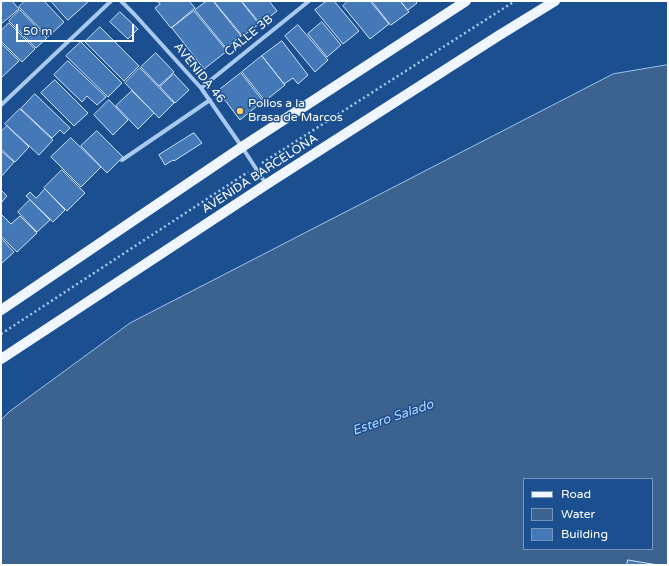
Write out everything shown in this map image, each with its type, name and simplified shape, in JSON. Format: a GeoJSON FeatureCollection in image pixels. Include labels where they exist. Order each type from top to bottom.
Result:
{"type":"FeatureCollection","features":[{"type":"Feature","properties":{"kind":"main road"},"geometry":{"type":"LineString","coordinates":[[1,310],[242,147],[466,1]]}},
{"type":"Feature","properties":{"kind":"main road","name":"AVENIDA BARCELONA"},"geometry":{"type":"LineString","coordinates":[[1,360],[267,184],[555,1]]}},
{"type":"Feature","properties":{"kind":"street"},"geometry":{"type":"LineString","coordinates":[[1,105],[111,1]]}},
{"type":"Feature","properties":{"kind":"street","name":"AVENIDA 46"},"geometry":{"type":"LineString","coordinates":[[121,1],[136,15],[201,88],[267,184]]}},
{"type":"Feature","properties":{"kind":"street","name":"CALLE 3B"},"geometry":{"type":"LineString","coordinates":[[201,88],[309,1]]}},
{"type":"Feature","properties":{"kind":"street"},"geometry":{"type":"LineString","coordinates":[[122,160],[210,100]]}},
{"type":"Feature","properties":{"kind":"water","name":"Estero Salado"},"geometry":{"type":"Polygon","coordinates":[[[668,65],[668,565],[1,565],[1,420],[10,411],[130,323],[613,74],[668,65]]]}},
{"type":"Feature","properties":{"kind":"building"},"geometry":{"type":"Polygon","coordinates":[[[1,1],[12,1],[19,9],[1,24],[1,1]]]}},
{"type":"Feature","properties":{"kind":"building"},"geometry":{"type":"Polygon","coordinates":[[[25,1],[44,1],[64,22],[48,37],[19,7],[25,1]]]}},
{"type":"Feature","properties":{"kind":"building"},"geometry":{"type":"Polygon","coordinates":[[[51,1],[87,1],[88,2],[68,20],[51,1]]]}},
{"type":"Feature","properties":{"kind":"building"},"geometry":{"type":"Polygon","coordinates":[[[157,1],[189,1],[195,8],[171,28],[155,8],[160,4],[157,1]]]}},
{"type":"Feature","properties":{"kind":"building"},"geometry":{"type":"Polygon","coordinates":[[[207,1],[213,1],[241,36],[226,48],[195,10],[207,1]]]}},
{"type":"Feature","properties":{"kind":"building"},"geometry":{"type":"Polygon","coordinates":[[[214,1],[241,1],[259,24],[243,36],[214,1]]]}},
{"type":"Feature","properties":{"kind":"building"},"geometry":{"type":"Polygon","coordinates":[[[242,1],[269,1],[277,11],[261,24],[242,1]]]}},
{"type":"Feature","properties":{"kind":"building"},"geometry":{"type":"Polygon","coordinates":[[[327,1],[334,1],[359,31],[343,44],[315,10],[327,1]]]}},
{"type":"Feature","properties":{"kind":"building"},"geometry":{"type":"Polygon","coordinates":[[[348,1],[370,1],[389,24],[370,39],[343,6],[348,1]]]}},
{"type":"Feature","properties":{"kind":"building"},"geometry":{"type":"Polygon","coordinates":[[[372,1],[400,1],[409,12],[391,25],[372,1]]]}},
{"type":"Feature","properties":{"kind":"building"},"geometry":{"type":"Polygon","coordinates":[[[401,1],[415,1],[417,3],[408,10],[401,1]]]}},
{"type":"Feature","properties":{"kind":"building"},"geometry":{"type":"Polygon","coordinates":[[[20,10],[47,38],[36,48],[9,21],[20,10]]]}},
{"type":"Feature","properties":{"kind":"building"},"geometry":{"type":"Polygon","coordinates":[[[194,11],[227,51],[204,69],[172,28],[194,11]]]}},
{"type":"Feature","properties":{"kind":"building"},"geometry":{"type":"Polygon","coordinates":[[[120,12],[138,29],[128,39],[110,22],[120,12]]]}},
{"type":"Feature","properties":{"kind":"building"},"geometry":{"type":"Polygon","coordinates":[[[322,22],[341,45],[327,57],[308,34],[322,22]]]}},
{"type":"Feature","properties":{"kind":"building"},"geometry":{"type":"Polygon","coordinates":[[[9,23],[35,49],[22,62],[1,41],[1,31],[9,23]]]}},
{"type":"Feature","properties":{"kind":"building"},"geometry":{"type":"Polygon","coordinates":[[[298,25],[328,60],[315,72],[285,36],[298,25]]]}},
{"type":"Feature","properties":{"kind":"building"},"geometry":{"type":"Polygon","coordinates":[[[100,27],[139,66],[124,81],[85,42],[100,27]]]}},
{"type":"Feature","properties":{"kind":"building"},"geometry":{"type":"Polygon","coordinates":[[[282,41],[308,75],[298,84],[293,78],[284,84],[262,56],[282,41]]]}},
{"type":"Feature","properties":{"kind":"building"},"geometry":{"type":"Polygon","coordinates":[[[81,42],[122,83],[108,97],[66,56],[81,42]]]}},
{"type":"Feature","properties":{"kind":"building"},"geometry":{"type":"Polygon","coordinates":[[[1,43],[19,61],[1,78],[1,43]]]}},
{"type":"Feature","properties":{"kind":"building"},"geometry":{"type":"Polygon","coordinates":[[[156,53],[174,72],[159,86],[141,67],[156,53]]]}},
{"type":"Feature","properties":{"kind":"building"},"geometry":{"type":"Polygon","coordinates":[[[262,56],[285,85],[265,101],[242,72],[262,56]]]}},
{"type":"Feature","properties":{"kind":"building"},"geometry":{"type":"Polygon","coordinates":[[[68,61],[106,97],[97,105],[87,96],[82,102],[54,75],[68,61]]]}},
{"type":"Feature","properties":{"kind":"building"},"geometry":{"type":"Polygon","coordinates":[[[140,68],[174,103],[159,118],[125,83],[140,68]]]}},
{"type":"Feature","properties":{"kind":"building"},"geometry":{"type":"Polygon","coordinates":[[[241,73],[263,101],[240,120],[218,91],[241,73]]]}},
{"type":"Feature","properties":{"kind":"building"},"geometry":{"type":"Polygon","coordinates":[[[174,74],[189,90],[175,103],[160,87],[174,74]]]}},
{"type":"Feature","properties":{"kind":"building"},"geometry":{"type":"Polygon","coordinates":[[[55,80],[88,113],[74,126],[41,93],[55,80]]]}},
{"type":"Feature","properties":{"kind":"building"},"geometry":{"type":"Polygon","coordinates":[[[132,91],[154,113],[138,129],[116,106],[132,91]]]}},
{"type":"Feature","properties":{"kind":"building"},"geometry":{"type":"Polygon","coordinates":[[[35,94],[70,128],[64,134],[60,130],[52,138],[21,109],[35,94]]]}},
{"type":"Feature","properties":{"kind":"building"},"geometry":{"type":"Polygon","coordinates":[[[109,100],[128,120],[113,135],[94,115],[109,100]]]}},
{"type":"Feature","properties":{"kind":"building"},"geometry":{"type":"Polygon","coordinates":[[[20,109],[53,140],[39,155],[5,124],[20,109]]]}},
{"type":"Feature","properties":{"kind":"building"},"geometry":{"type":"Polygon","coordinates":[[[7,126],[29,147],[15,162],[1,149],[1,132],[7,126]]]}},
{"type":"Feature","properties":{"kind":"building"},"geometry":{"type":"Polygon","coordinates":[[[97,131],[123,157],[107,173],[81,146],[97,131]]]}},
{"type":"Feature","properties":{"kind":"building"},"geometry":{"type":"Polygon","coordinates":[[[194,133],[202,143],[165,165],[159,155],[194,133]]]}},
{"type":"Feature","properties":{"kind":"building"},"geometry":{"type":"Polygon","coordinates":[[[71,138],[101,167],[81,187],[51,157],[71,138]]]}},
{"type":"Feature","properties":{"kind":"building"},"geometry":{"type":"Polygon","coordinates":[[[1,151],[14,162],[1,177],[1,151]]]}},
{"type":"Feature","properties":{"kind":"building"},"geometry":{"type":"Polygon","coordinates":[[[62,170],[85,193],[67,211],[44,188],[62,170]]]}},
{"type":"Feature","properties":{"kind":"building"},"geometry":{"type":"Polygon","coordinates":[[[45,189],[65,210],[53,222],[26,196],[30,192],[36,198],[45,189]]]}},
{"type":"Feature","properties":{"kind":"building"},"geometry":{"type":"Polygon","coordinates":[[[1,190],[7,196],[1,203],[1,190]]]}},
{"type":"Feature","properties":{"kind":"building"},"geometry":{"type":"Polygon","coordinates":[[[30,200],[50,220],[37,232],[18,212],[30,200]]]}},
{"type":"Feature","properties":{"kind":"building"},"geometry":{"type":"Polygon","coordinates":[[[1,214],[11,224],[20,216],[37,233],[17,252],[1,236],[1,214]]]}},
{"type":"Feature","properties":{"kind":"building"},"geometry":{"type":"Polygon","coordinates":[[[1,238],[14,252],[1,264],[1,238]]]}},
{"type":"Feature","properties":{"kind":"building"},"geometry":{"type":"Polygon","coordinates":[[[628,560],[658,565],[627,565],[628,560]]]}},
{"type":"Feature","properties":{"kind":"place","name":"Pollos a la Brasa de Marcos"},"geometry":{"type":"Point","coordinates":[240,111]}}]}
